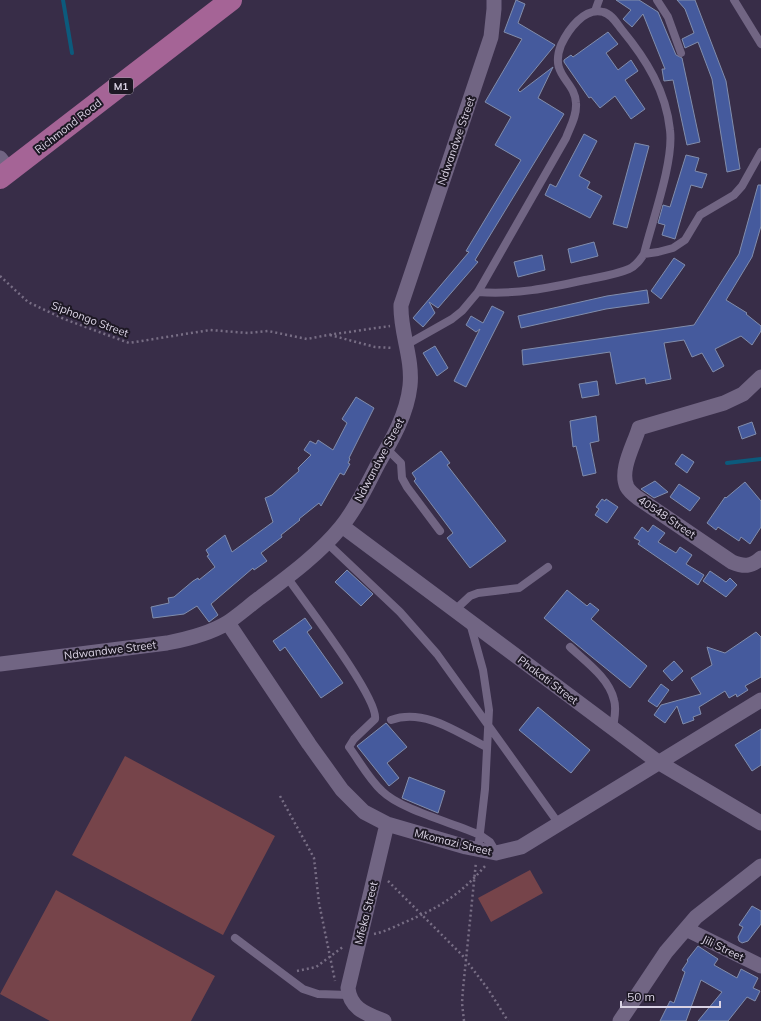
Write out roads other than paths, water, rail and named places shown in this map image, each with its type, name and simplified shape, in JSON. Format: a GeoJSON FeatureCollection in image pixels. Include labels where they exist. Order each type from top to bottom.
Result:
{"type":"FeatureCollection","features":[{"type":"Feature","properties":{"kind":"highway","name":"Richmond Road"},"geometry":{"type":"LineString","coordinates":[[3,169],[231,0]]}},
{"type":"Feature","properties":{"kind":"street","name":"Ndwandwe Street"},"geometry":{"type":"LineString","coordinates":[[0,664],[167,643],[191,638],[228,623],[287,577],[342,526],[387,449],[404,413],[410,386],[410,367],[402,325],[401,305],[406,284],[491,38],[494,0]]}},
{"type":"Feature","properties":{"kind":"street","name":"40548 Street"},"geometry":{"type":"LineString","coordinates":[[761,376],[743,394],[724,403],[662,423],[639,428],[626,468],[624,480],[627,489],[638,498],[732,562],[747,566],[754,565],[761,558]]}},
{"type":"Feature","properties":{"kind":"street","name":"Phakati Street"},"geometry":{"type":"LineString","coordinates":[[342,526],[658,762],[761,824]]}},
{"type":"Feature","properties":{"kind":"street","name":"Mkomazi Street"},"geometry":{"type":"LineString","coordinates":[[228,623],[309,744],[342,790],[364,812],[387,824],[479,842],[496,853],[521,847],[761,700]]}},
{"type":"Feature","properties":{"kind":"street","name":"Mfeka Street"},"geometry":{"type":"LineString","coordinates":[[346,997],[387,824]]}},
{"type":"Feature","properties":{"kind":"street"},"geometry":{"type":"LineString","coordinates":[[620,1021],[666,952],[696,918],[761,866]]}},
{"type":"Feature","properties":{"kind":"street","name":"Jili Street"},"geometry":{"type":"LineString","coordinates":[[686,929],[761,966]]}},
{"type":"Feature","properties":{"kind":"street"},"geometry":{"type":"LineString","coordinates":[[346,997],[363,1013],[384,1021]]}},
{"type":"Feature","properties":{"kind":"lane"},"geometry":{"type":"LineString","coordinates":[[595,11],[599,0]]}},
{"type":"Feature","properties":{"kind":"lane"},"geometry":{"type":"LineString","coordinates":[[657,0],[668,17],[680,53]]}},
{"type":"Feature","properties":{"kind":"lane"},"geometry":{"type":"LineString","coordinates":[[734,0],[761,44]]}},
{"type":"Feature","properties":{"kind":"lane"},"geometry":{"type":"LineString","coordinates":[[407,347],[452,319],[462,311],[478,292],[566,138],[574,119],[576,102],[574,93],[560,73],[559,58],[561,46],[576,22],[584,16],[595,11],[610,15],[640,52],[659,88],[671,130],[670,149],[666,171],[644,254],[630,269],[608,276],[534,291],[503,294],[478,292]]}},
{"type":"Feature","properties":{"kind":"lane"},"geometry":{"type":"LineString","coordinates":[[644,254],[673,248],[685,240],[700,215],[734,194],[742,186],[761,152]]}},
{"type":"Feature","properties":{"kind":"lane"},"geometry":{"type":"LineString","coordinates":[[387,449],[401,463],[404,483],[440,531]]}},
{"type":"Feature","properties":{"kind":"lane"},"geometry":{"type":"LineString","coordinates":[[326,542],[413,625],[437,654],[559,824]]}},
{"type":"Feature","properties":{"kind":"lane"},"geometry":{"type":"LineString","coordinates":[[455,610],[470,596],[478,593],[519,588],[548,567]]}},
{"type":"Feature","properties":{"kind":"lane"},"geometry":{"type":"LineString","coordinates":[[287,577],[360,680],[374,710],[375,719],[354,739],[349,747],[375,783],[382,791],[399,803],[479,842],[485,789],[489,710],[486,681],[469,620]]}},
{"type":"Feature","properties":{"kind":"lane"},"geometry":{"type":"LineString","coordinates":[[570,648],[601,676],[609,688],[614,699],[616,709],[613,728]]}},
{"type":"Feature","properties":{"kind":"lane"},"geometry":{"type":"LineString","coordinates":[[391,720],[407,716],[421,717],[450,729],[486,747]]}},
{"type":"Feature","properties":{"kind":"lane"},"geometry":{"type":"LineString","coordinates":[[236,938],[304,989],[318,994],[346,997]]}},
{"type":"Feature","properties":{"kind":"waterway"},"geometry":{"type":"LineString","coordinates":[[63,0],[72,53]]}},
{"type":"Feature","properties":{"kind":"waterway"},"geometry":{"type":"LineString","coordinates":[[727,463],[761,459]]}}]}
